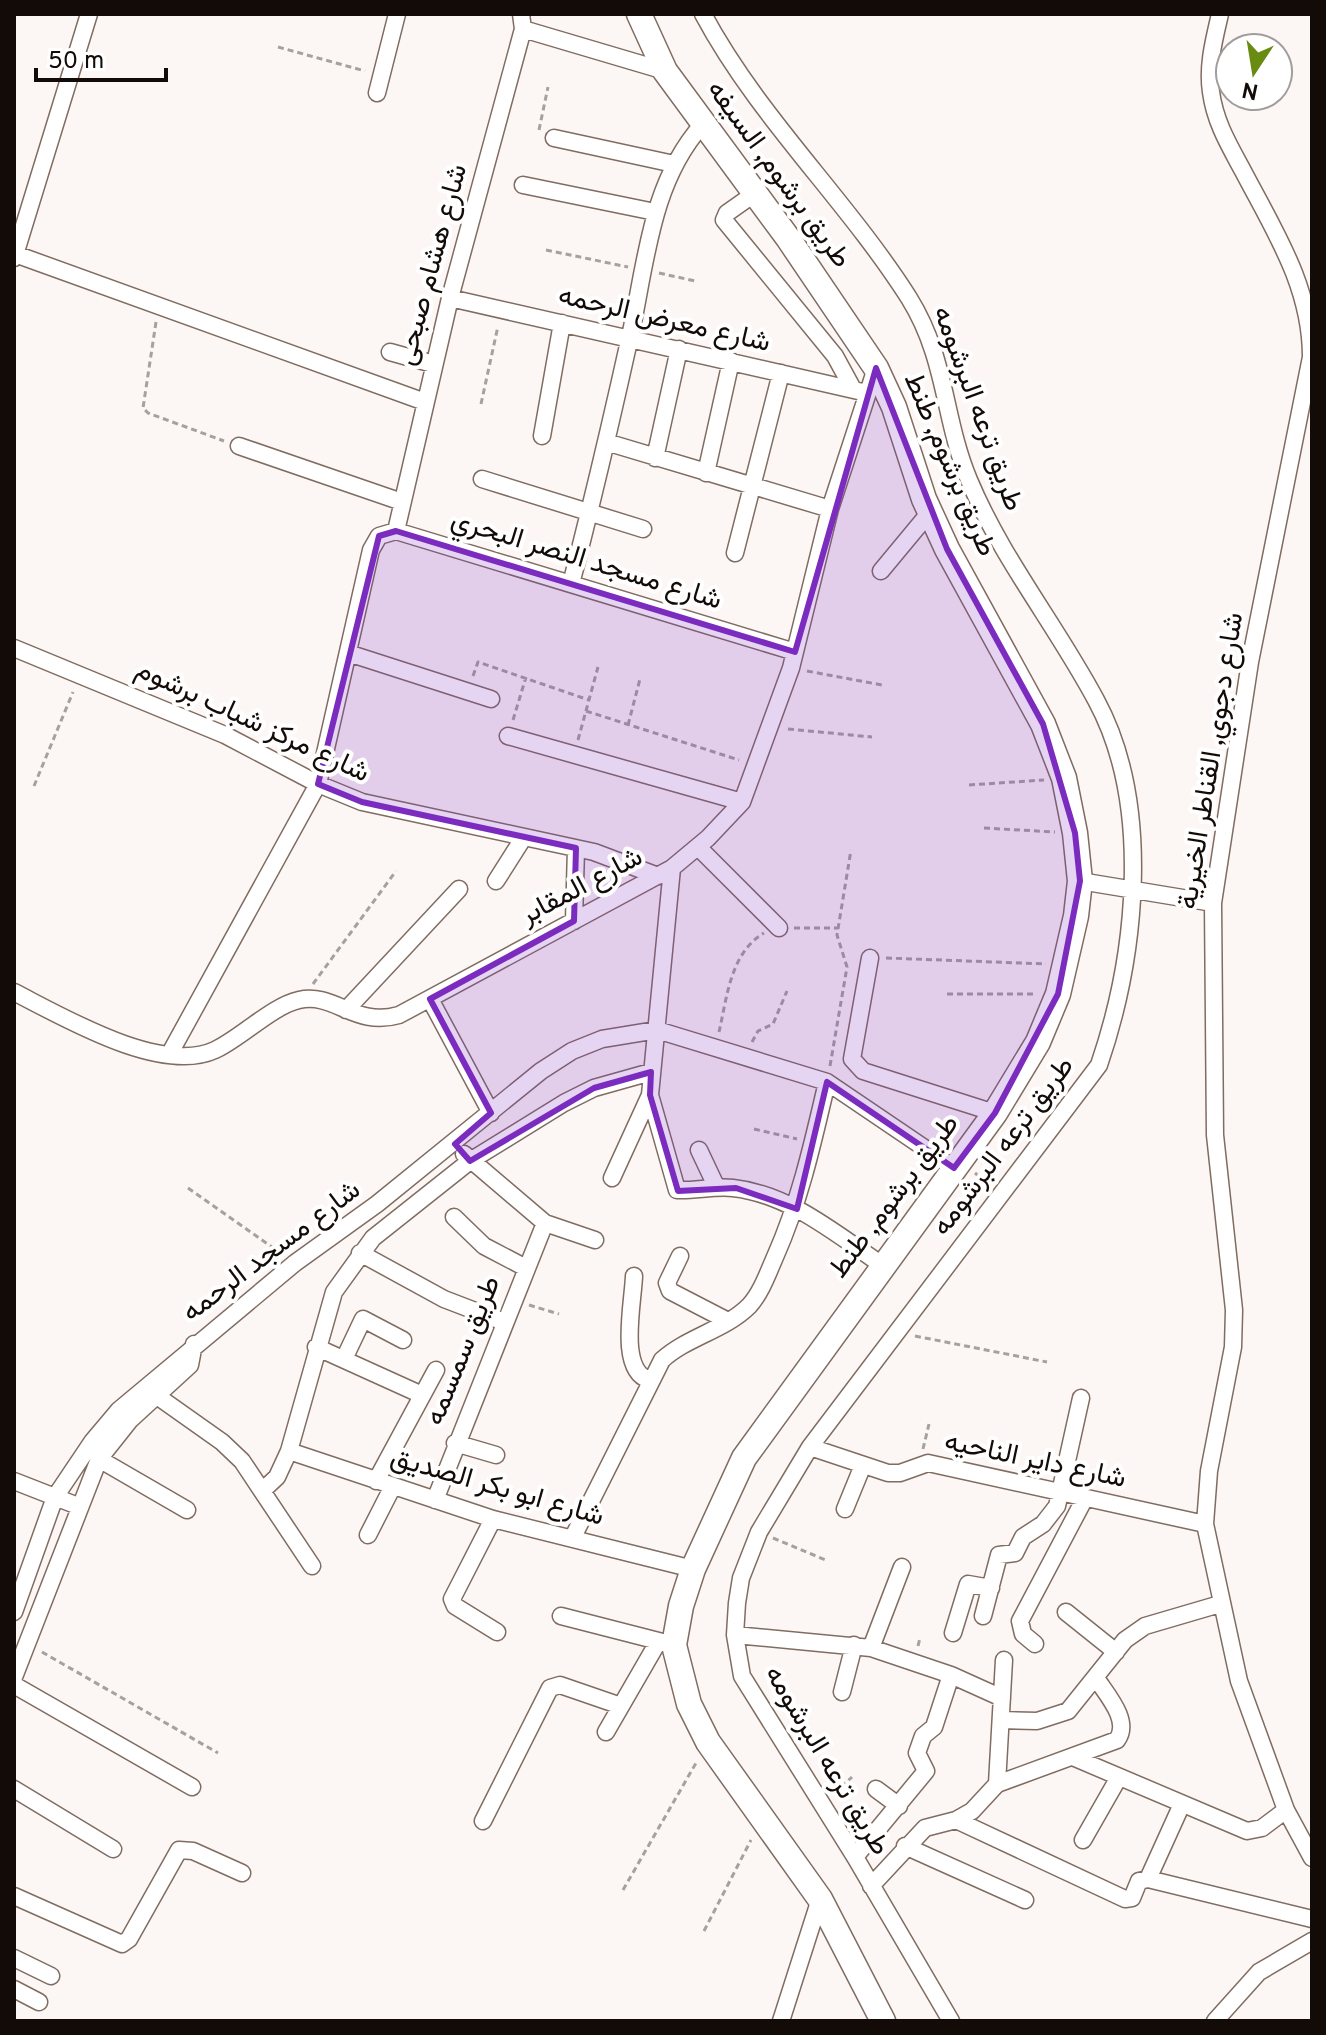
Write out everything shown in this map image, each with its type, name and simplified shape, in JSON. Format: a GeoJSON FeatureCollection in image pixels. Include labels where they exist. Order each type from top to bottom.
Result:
{"type":"FeatureCollection","features":[{"type":"Feature","properties":{"kind":"main road","name":"طريق برشوم, السيفه"},"geometry":{"type":"LineString","coordinates":[[639,14],[665,71],[788,238],[876,368]]}},
{"type":"Feature","properties":{"kind":"main road","name":"طريق برشوم, طنط"},"geometry":{"type":"LineString","coordinates":[[876,368],[894,407],[930,512],[1024,683],[1064,778],[1075,833],[1080,881],[1066,965],[1038,1042],[995,1113],[744,1458],[693,1569],[666,1644],[689,1704],[708,1742],[820,1899],[883,2021]]}},
{"type":"Feature","properties":{"kind":"street"},"geometry":{"type":"LineString","coordinates":[[89,14],[15,256],[159,303],[425,402]]}},
{"type":"Feature","properties":{"kind":"street"},"geometry":{"type":"LineString","coordinates":[[377,93],[397,14]]}},
{"type":"Feature","properties":{"kind":"street","name":"طريق ترعه البرشومه"},"geometry":{"type":"LineString","coordinates":[[703,14],[740,72],[870,241],[928,331],[941,368],[969,479],[996,538],[1097,701],[1113,737],[1132,839],[1132,889],[1118,1009],[1099,1065],[810,1447],[759,1532],[741,1578],[735,1635],[742,1676],[855,1857],[951,2021]]}},
{"type":"Feature","properties":{"kind":"street","name":"شارع دجوي, القناطر الخيرية"},"geometry":{"type":"LineString","coordinates":[[1220,14],[1210,72],[1214,108],[1227,142],[1297,274],[1310,313],[1310,368],[1304,430],[1242,707],[1213,903],[1211,1050],[1215,1135],[1234,1310],[1233,1347],[1209,1471],[1205,1524],[1239,1681],[1286,1810],[1312,1858]]}},
{"type":"Feature","properties":{"kind":"street"},"geometry":{"type":"LineString","coordinates":[[522,22],[665,71]]}},
{"type":"Feature","properties":{"kind":"street","name":"شارع هشام صبحى"},"geometry":{"type":"LineString","coordinates":[[396,531],[433,364],[522,22]]}},
{"type":"Feature","properties":{"kind":"street"},"geometry":{"type":"LineString","coordinates":[[571,584],[630,336],[655,212],[682,147],[702,125]]}},
{"type":"Feature","properties":{"kind":"street"},"geometry":{"type":"LineString","coordinates":[[554,138],[674,164]]}},
{"type":"Feature","properties":{"kind":"street"},"geometry":{"type":"LineString","coordinates":[[523,185],[655,212]]}},
{"type":"Feature","properties":{"kind":"street"},"geometry":{"type":"LineString","coordinates":[[754,194],[725,214],[724,220],[829,348],[860,391]]}},
{"type":"Feature","properties":{"kind":"street","name":"شارع معرض الرحمه"},"geometry":{"type":"LineString","coordinates":[[450,298],[630,336],[860,391]]}},
{"type":"Feature","properties":{"kind":"street"},"geometry":{"type":"LineString","coordinates":[[542,436],[562,323]]}},
{"type":"Feature","properties":{"kind":"street"},"geometry":{"type":"LineString","coordinates":[[655,458],[679,349]]}},
{"type":"Feature","properties":{"kind":"street"},"geometry":{"type":"LineString","coordinates":[[390,352],[433,364]]}},
{"type":"Feature","properties":{"kind":"street"},"geometry":{"type":"LineString","coordinates":[[706,473],[731,361]]}},
{"type":"Feature","properties":{"kind":"street","name":"شارع المقابر"},"geometry":{"type":"LineString","coordinates":[[301,1000],[323,1001],[370,1019],[385,1019],[430,999],[665,872],[698,847],[742,802],[772,728],[793,660],[860,391],[876,368]]}},
{"type":"Feature","properties":{"kind":"street"},"geometry":{"type":"LineString","coordinates":[[735,553],[781,373]]}},
{"type":"Feature","properties":{"kind":"street"},"geometry":{"type":"LineString","coordinates":[[606,442],[830,509]]}},
{"type":"Feature","properties":{"kind":"street"},"geometry":{"type":"LineString","coordinates":[[239,446],[402,502]]}},
{"type":"Feature","properties":{"kind":"street"},"geometry":{"type":"LineString","coordinates":[[482,479],[643,529]]}},
{"type":"Feature","properties":{"kind":"street"},"geometry":{"type":"LineString","coordinates":[[881,571],[930,512]]}},
{"type":"Feature","properties":{"kind":"street"},"geometry":{"type":"LineString","coordinates":[[169,1055],[318,784],[371,550],[379,536],[396,531]]}},
{"type":"Feature","properties":{"kind":"street","name":"شارع مسجد النصر البحري"},"geometry":{"type":"LineString","coordinates":[[396,531],[571,584],[793,660]]}},
{"type":"Feature","properties":{"kind":"street","name":"شارع مركز شباب برشوم"},"geometry":{"type":"LineString","coordinates":[[14,648],[225,735],[318,784],[362,802],[576,848],[665,872]]}},
{"type":"Feature","properties":{"kind":"street"},"geometry":{"type":"LineString","coordinates":[[348,653],[491,699]]}},
{"type":"Feature","properties":{"kind":"street"},"geometry":{"type":"LineString","coordinates":[[508,736],[742,802]]}},
{"type":"Feature","properties":{"kind":"street"},"geometry":{"type":"LineString","coordinates":[[496,881],[524,837]]}},
{"type":"Feature","properties":{"kind":"street"},"geometry":{"type":"LineString","coordinates":[[698,847],[779,928]]}},
{"type":"Feature","properties":{"kind":"street"},"geometry":{"type":"LineString","coordinates":[[574,921],[576,848]]}},
{"type":"Feature","properties":{"kind":"street"},"geometry":{"type":"LineString","coordinates":[[665,872],[657,1030],[650,1095],[678,1191],[716,1186],[752,1191],[797,1209],[882,1265]]}},
{"type":"Feature","properties":{"kind":"street"},"geometry":{"type":"LineString","coordinates":[[1080,881],[1213,903]]}},
{"type":"Feature","properties":{"kind":"street"},"geometry":{"type":"LineString","coordinates":[[346,1010],[459,889]]}},
{"type":"Feature","properties":{"kind":"street"},"geometry":{"type":"LineString","coordinates":[[870,958],[852,1059],[854,1064],[863,1071],[995,1113]]}},
{"type":"Feature","properties":{"kind":"street"},"geometry":{"type":"LineString","coordinates":[[14,992],[115,1039],[169,1055],[213,1051],[301,1000]]}},
{"type":"Feature","properties":{"kind":"street"},"geometry":{"type":"LineString","coordinates":[[430,999],[491,1113]]}},
{"type":"Feature","properties":{"kind":"street"},"geometry":{"type":"LineString","coordinates":[[657,1030],[827,1082],[957,1164]]}},
{"type":"Feature","properties":{"kind":"street","name":"شارع مسجد الرحمه"},"geometry":{"type":"LineString","coordinates":[[14,1612],[55,1497],[92,1442],[124,1415],[194,1344],[295,1263],[455,1144],[541,1071],[572,1051],[602,1039],[657,1030]]}},
{"type":"Feature","properties":{"kind":"street"},"geometry":{"type":"LineString","coordinates":[[262,1491],[277,1477],[289,1451],[334,1292],[373,1238],[470,1161],[584,1093],[651,1072]]}},
{"type":"Feature","properties":{"kind":"street"},"geometry":{"type":"LineString","coordinates":[[573,1537],[649,1380],[662,1360],[679,1344],[728,1321],[749,1305],[765,1281],[797,1209],[827,1082]]}},
{"type":"Feature","properties":{"kind":"street"},"geometry":{"type":"LineString","coordinates":[[612,1178],[650,1095]]}},
{"type":"Feature","properties":{"kind":"street"},"geometry":{"type":"LineString","coordinates":[[455,1144],[470,1161],[545,1223],[595,1240]]}},
{"type":"Feature","properties":{"kind":"street"},"geometry":{"type":"LineString","coordinates":[[699,1150],[716,1186]]}},
{"type":"Feature","properties":{"kind":"street"},"geometry":{"type":"LineString","coordinates":[[454,1217],[484,1246],[526,1268]]}},
{"type":"Feature","properties":{"kind":"street","name":"طريق سمسمه"},"geometry":{"type":"LineString","coordinates":[[435,1500],[455,1443],[545,1223]]}},
{"type":"Feature","properties":{"kind":"street"},"geometry":{"type":"LineString","coordinates":[[360,1253],[444,1299],[504,1322]]}},
{"type":"Feature","properties":{"kind":"street"},"geometry":{"type":"LineString","coordinates":[[680,1256],[667,1283],[670,1291],[728,1321]]}},
{"type":"Feature","properties":{"kind":"street"},"geometry":{"type":"LineString","coordinates":[[634,1276],[630,1359],[638,1375],[649,1380]]}},
{"type":"Feature","properties":{"kind":"street"},"geometry":{"type":"LineString","coordinates":[[344,1359],[363,1319],[403,1340]]}},
{"type":"Feature","properties":{"kind":"street"},"geometry":{"type":"LineString","coordinates":[[14,1677],[78,1506],[99,1459],[124,1415],[157,1396],[190,1365],[194,1344]]}},
{"type":"Feature","properties":{"kind":"street"},"geometry":{"type":"LineString","coordinates":[[316,1347],[422,1395]]}},
{"type":"Feature","properties":{"kind":"street"},"geometry":{"type":"LineString","coordinates":[[376,1481],[436,1370]]}},
{"type":"Feature","properties":{"kind":"street"},"geometry":{"type":"LineString","coordinates":[[157,1396],[222,1442],[242,1461],[312,1566]]}},
{"type":"Feature","properties":{"kind":"street"},"geometry":{"type":"LineString","coordinates":[[983,1616],[999,1555],[1015,1553],[1023,1537],[1051,1516],[1060,1492],[1081,1398]]}},
{"type":"Feature","properties":{"kind":"street","name":"شارع ابو بكر الصديق"},"geometry":{"type":"LineString","coordinates":[[455,1443],[496,1455]]}},
{"type":"Feature","properties":{"kind":"street","name":"شارع داير الناحيه"},"geometry":{"type":"LineString","coordinates":[[810,1447],[894,1474],[919,1464],[1205,1524]]}},
{"type":"Feature","properties":{"kind":"street","name":"شارع ابو بكر الصديق"},"geometry":{"type":"LineString","coordinates":[[289,1451],[493,1519],[693,1569]]}},
{"type":"Feature","properties":{"kind":"street"},"geometry":{"type":"LineString","coordinates":[[99,1459],[187,1510]]}},
{"type":"Feature","properties":{"kind":"street"},"geometry":{"type":"LineString","coordinates":[[845,1509],[863,1465]]}},
{"type":"Feature","properties":{"kind":"street"},"geometry":{"type":"LineString","coordinates":[[14,1481],[78,1506]]}},
{"type":"Feature","properties":{"kind":"street"},"geometry":{"type":"LineString","coordinates":[[368,1535],[393,1486]]}},
{"type":"Feature","properties":{"kind":"street"},"geometry":{"type":"LineString","coordinates":[[1035,1644],[1023,1634],[1020,1621],[1085,1498]]}},
{"type":"Feature","properties":{"kind":"street"},"geometry":{"type":"LineString","coordinates":[[493,1519],[452,1599],[455,1606],[497,1632]]}},
{"type":"Feature","properties":{"kind":"street"},"geometry":{"type":"LineString","coordinates":[[842,1692],[902,1567]]}},
{"type":"Feature","properties":{"kind":"street"},"geometry":{"type":"LineString","coordinates":[[953,1633],[968,1584],[991,1588]]}},
{"type":"Feature","properties":{"kind":"street"},"geometry":{"type":"LineString","coordinates":[[1001,1720],[1053,1718],[1068,1711],[1125,1640],[1145,1626],[1220,1604]]}},
{"type":"Feature","properties":{"kind":"street"},"geometry":{"type":"LineString","coordinates":[[1066,1612],[1116,1652]]}},
{"type":"Feature","properties":{"kind":"street"},"geometry":{"type":"LineString","coordinates":[[561,1616],[666,1644],[606,1732]]}},
{"type":"Feature","properties":{"kind":"street"},"geometry":{"type":"LineString","coordinates":[[735,1635],[863,1647],[951,1675],[1002,1698]]}},
{"type":"Feature","properties":{"kind":"street"},"geometry":{"type":"LineString","coordinates":[[997,1784],[1004,1660]]}},
{"type":"Feature","properties":{"kind":"street"},"geometry":{"type":"LineString","coordinates":[[855,1857],[926,1770],[917,1753],[923,1736],[934,1727],[951,1675]]}},
{"type":"Feature","properties":{"kind":"street"},"geometry":{"type":"LineString","coordinates":[[871,1886],[925,1828],[956,1820],[972,1811],[997,1784],[1075,1758],[1117,1740],[1123,1731],[1122,1720],[1096,1678]]}},
{"type":"Feature","properties":{"kind":"street"},"geometry":{"type":"LineString","coordinates":[[14,1685],[192,1787]]}},
{"type":"Feature","properties":{"kind":"street"},"geometry":{"type":"LineString","coordinates":[[483,1821],[550,1688],[560,1685],[621,1706]]}},
{"type":"Feature","properties":{"kind":"street"},"geometry":{"type":"LineString","coordinates":[[1075,1758],[1247,1831],[1262,1828],[1286,1810]]}},
{"type":"Feature","properties":{"kind":"street"},"geometry":{"type":"LineString","coordinates":[[1083,1840],[1119,1777]]}},
{"type":"Feature","properties":{"kind":"street"},"geometry":{"type":"LineString","coordinates":[[14,1789],[113,1849]]}},
{"type":"Feature","properties":{"kind":"street"},"geometry":{"type":"LineString","coordinates":[[876,1789],[899,1806]]}},
{"type":"Feature","properties":{"kind":"street"},"geometry":{"type":"LineString","coordinates":[[1148,1879],[1182,1804]]}},
{"type":"Feature","properties":{"kind":"street"},"geometry":{"type":"LineString","coordinates":[[956,1820],[1125,1899],[1133,1896],[1139,1881],[1148,1879],[1312,1919]]}},
{"type":"Feature","properties":{"kind":"street"},"geometry":{"type":"LineString","coordinates":[[905,1846],[1025,1900]]}},
{"type":"Feature","properties":{"kind":"street"},"geometry":{"type":"LineString","coordinates":[[14,1896],[122,1944],[129,1939],[179,1850],[193,1851],[242,1873]]}},
{"type":"Feature","properties":{"kind":"street"},"geometry":{"type":"LineString","coordinates":[[781,2021],[820,1899]]}},
{"type":"Feature","properties":{"kind":"street"},"geometry":{"type":"LineString","coordinates":[[1215,2021],[1259,1972],[1312,1941]]}},
{"type":"Feature","properties":{"kind":"street"},"geometry":{"type":"LineString","coordinates":[[14,1958],[51,1976]]}},
{"type":"Feature","properties":{"kind":"street"},"geometry":{"type":"LineString","coordinates":[[14,1989],[39,2002]]}},
{"type":"Feature","properties":{"kind":"path"},"geometry":{"type":"LineString","coordinates":[[278,47],[380,75]]}},
{"type":"Feature","properties":{"kind":"path"},"geometry":{"type":"LineString","coordinates":[[548,87],[538,132],[554,138]]}},
{"type":"Feature","properties":{"kind":"path"},"geometry":{"type":"LineString","coordinates":[[546,250],[695,281]]}},
{"type":"Feature","properties":{"kind":"path"},"geometry":{"type":"LineString","coordinates":[[159,303],[143,408],[148,413],[239,446]]}},
{"type":"Feature","properties":{"kind":"path"},"geometry":{"type":"LineString","coordinates":[[481,404],[502,310]]}},
{"type":"Feature","properties":{"kind":"path"},"geometry":{"type":"LineString","coordinates":[[793,660],[882,685]]}},
{"type":"Feature","properties":{"kind":"path"},"geometry":{"type":"LineString","coordinates":[[468,690],[478,662],[589,700]]}},
{"type":"Feature","properties":{"kind":"path"},"geometry":{"type":"LineString","coordinates":[[573,755],[598,667]]}},
{"type":"Feature","properties":{"kind":"path"},"geometry":{"type":"LineString","coordinates":[[34,786],[81,674]]}},
{"type":"Feature","properties":{"kind":"path"},"geometry":{"type":"LineString","coordinates":[[508,736],[526,677]]}},
{"type":"Feature","properties":{"kind":"path"},"geometry":{"type":"LineString","coordinates":[[628,725],[640,679]]}},
{"type":"Feature","properties":{"kind":"path"},"geometry":{"type":"LineString","coordinates":[[586,711],[758,766]]}},
{"type":"Feature","properties":{"kind":"path"},"geometry":{"type":"LineString","coordinates":[[772,728],[872,737]]}},
{"type":"Feature","properties":{"kind":"path"},"geometry":{"type":"LineString","coordinates":[[969,785],[1064,778]]}},
{"type":"Feature","properties":{"kind":"path"},"geometry":{"type":"LineString","coordinates":[[984,828],[1075,833]]}},
{"type":"Feature","properties":{"kind":"path"},"geometry":{"type":"LineString","coordinates":[[827,1082],[847,967],[838,928],[851,850]]}},
{"type":"Feature","properties":{"kind":"path"},"geometry":{"type":"LineString","coordinates":[[301,1000],[396,871]]}},
{"type":"Feature","properties":{"kind":"path"},"geometry":{"type":"LineString","coordinates":[[715,1047],[736,964],[754,939],[779,928],[838,928]]}},
{"type":"Feature","properties":{"kind":"path"},"geometry":{"type":"LineString","coordinates":[[843,956],[1066,965]]}},
{"type":"Feature","properties":{"kind":"path"},"geometry":{"type":"LineString","coordinates":[[747,1057],[756,1033],[773,1024],[787,991]]}},
{"type":"Feature","properties":{"kind":"path"},"geometry":{"type":"LineString","coordinates":[[947,994],[1058,994]]}},
{"type":"Feature","properties":{"kind":"path"},"geometry":{"type":"LineString","coordinates":[[754,1129],[813,1142]]}},
{"type":"Feature","properties":{"kind":"path"},"geometry":{"type":"LineString","coordinates":[[957,1164],[1000,1194]]}},
{"type":"Feature","properties":{"kind":"path"},"geometry":{"type":"LineString","coordinates":[[188,1188],[295,1263]]}},
{"type":"Feature","properties":{"kind":"path"},"geometry":{"type":"LineString","coordinates":[[514,1300],[559,1314]]}},
{"type":"Feature","properties":{"kind":"path"},"geometry":{"type":"LineString","coordinates":[[896,1332],[1047,1362]]}},
{"type":"Feature","properties":{"kind":"path"},"geometry":{"type":"LineString","coordinates":[[919,1464],[929,1424]]}},
{"type":"Feature","properties":{"kind":"path"},"geometry":{"type":"LineString","coordinates":[[759,1532],[828,1561]]}},
{"type":"Feature","properties":{"kind":"path"},"geometry":{"type":"LineString","coordinates":[[28,1645],[218,1753]]}},
{"type":"Feature","properties":{"kind":"path"},"geometry":{"type":"LineString","coordinates":[[623,1890],[708,1742]]}},
{"type":"Feature","properties":{"kind":"path"},"geometry":{"type":"LineString","coordinates":[[823,1805],[852,1777]]}},
{"type":"Feature","properties":{"kind":"path"},"geometry":{"type":"LineString","coordinates":[[704,1931],[761,1818]]}},
{"type":"Feature","properties":{"kind":"highlighted area"},"geometry":{"type":"Polygon","coordinates":[[[876,368],[947,549],[1043,724],[1075,833],[1080,881],[1058,994],[995,1113],[954,1168],[827,1082],[797,1209],[736,1188],[678,1191],[650,1095],[651,1072],[594,1088],[470,1161],[455,1144],[491,1113],[430,999],[574,921],[576,848],[362,802],[318,784],[379,536],[396,531],[795,652],[876,368]]]}}]}
